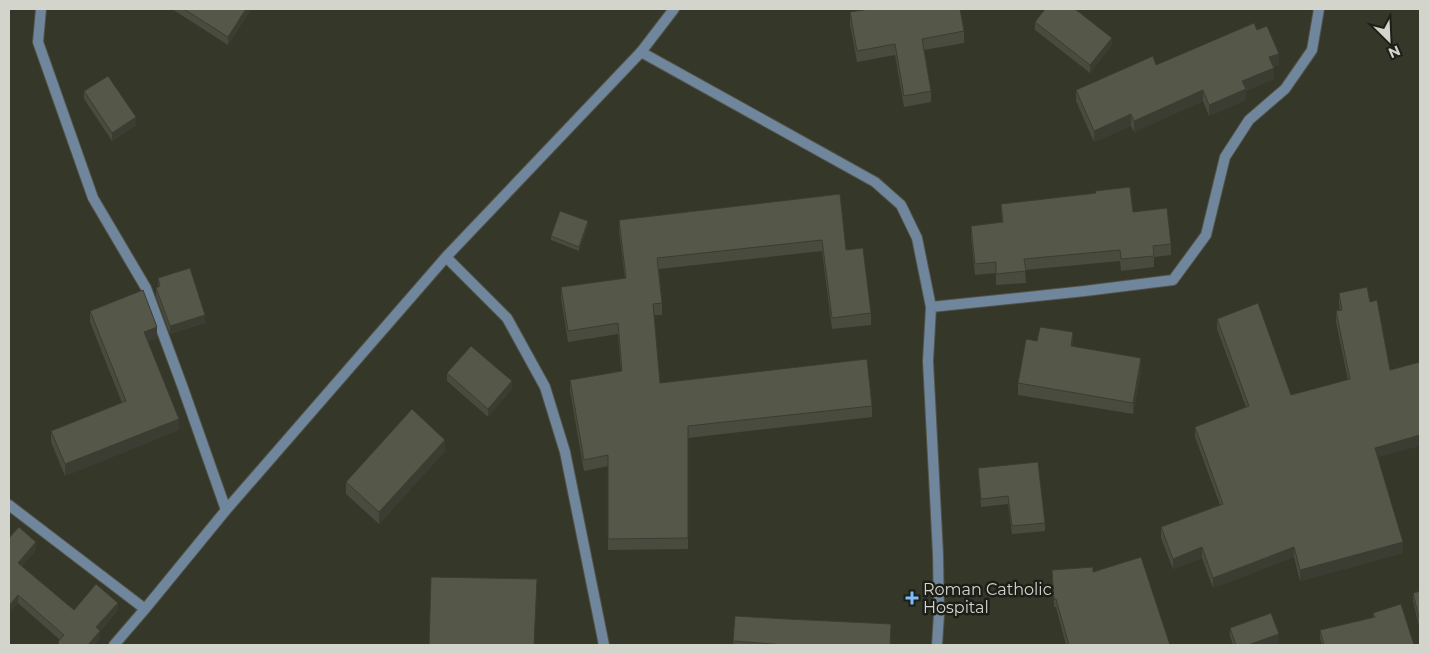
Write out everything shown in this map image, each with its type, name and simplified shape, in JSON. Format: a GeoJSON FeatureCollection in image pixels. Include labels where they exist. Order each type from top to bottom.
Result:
{"type":"FeatureCollection","features":[{"type":"Feature","properties":{"kind":"street"},"geometry":{"type":"LineString","coordinates":[[40,9],[38,42],[93,198],[146,288],[226,510]]}},
{"type":"Feature","properties":{"kind":"street"},"geometry":{"type":"LineString","coordinates":[[114,645],[226,510],[446,257],[641,52],[674,9]]}},
{"type":"Feature","properties":{"kind":"street"},"geometry":{"type":"LineString","coordinates":[[931,307],[1173,280],[1206,235],[1226,156],[1249,120],[1285,89],[1312,50],[1320,9]]}},
{"type":"Feature","properties":{"kind":"street"},"geometry":{"type":"LineString","coordinates":[[641,52],[875,182],[901,205],[916,238],[931,307],[928,361],[938,554],[939,614],[937,645]]}},
{"type":"Feature","properties":{"kind":"street"},"geometry":{"type":"LineString","coordinates":[[446,257],[507,318],[545,387],[565,452],[604,645]]}},
{"type":"Feature","properties":{"kind":"street"},"geometry":{"type":"LineString","coordinates":[[9,505],[145,609]]}},
{"type":"Feature","properties":{"kind":"building"},"geometry":{"type":"Polygon","coordinates":[[[184,9],[246,9],[228,37],[184,9]]]}},
{"type":"Feature","properties":{"kind":"building"},"geometry":{"type":"Polygon","coordinates":[[[870,9],[960,9],[964,31],[922,39],[931,91],[904,96],[895,44],[857,51],[850,12],[870,9]]]}},
{"type":"Feature","properties":{"kind":"building"},"geometry":{"type":"Polygon","coordinates":[[[1045,9],[1075,9],[1112,38],[1090,65],[1035,22],[1045,9]]]}},
{"type":"Feature","properties":{"kind":"building"},"geometry":{"type":"Polygon","coordinates":[[[1254,23],[1257,30],[1267,26],[1279,54],[1269,57],[1274,68],[1242,81],[1246,89],[1209,105],[1203,90],[1134,121],[1131,114],[1094,131],[1076,90],[1153,56],[1156,65],[1254,23]]]}},
{"type":"Feature","properties":{"kind":"building"},"geometry":{"type":"Polygon","coordinates":[[[108,76],[136,117],[112,133],[84,91],[108,76]]]}},
{"type":"Feature","properties":{"kind":"building"},"geometry":{"type":"Polygon","coordinates":[[[1130,187],[1133,212],[1167,208],[1171,244],[1153,246],[1154,256],[1121,259],[1120,250],[1024,259],[1026,271],[996,274],[996,262],[975,264],[971,226],[1003,222],[1001,204],[1096,193],[1095,191],[1130,187]]]}},
{"type":"Feature","properties":{"kind":"building"},"geometry":{"type":"Polygon","coordinates":[[[840,194],[846,250],[863,248],[871,313],[832,318],[822,240],[657,258],[662,303],[653,304],[660,383],[867,359],[872,406],[688,426],[688,538],[608,539],[608,455],[584,460],[570,380],[622,371],[618,323],[568,331],[561,287],[626,278],[619,220],[840,194]]]}},
{"type":"Feature","properties":{"kind":"building"},"geometry":{"type":"Polygon","coordinates":[[[560,211],[588,221],[579,247],[551,236],[560,211]]]}},
{"type":"Feature","properties":{"kind":"building"},"geometry":{"type":"Polygon","coordinates":[[[190,268],[205,315],[170,326],[156,288],[160,286],[158,278],[190,268]]]}},
{"type":"Feature","properties":{"kind":"building"},"geometry":{"type":"Polygon","coordinates":[[[1367,287],[1370,302],[1377,300],[1390,370],[1420,362],[1420,435],[1375,448],[1403,542],[1300,570],[1294,547],[1213,578],[1202,547],[1173,559],[1161,527],[1223,504],[1195,427],[1249,406],[1217,319],[1258,303],[1291,395],[1350,379],[1336,311],[1342,310],[1339,293],[1367,287]]]}},
{"type":"Feature","properties":{"kind":"building"},"geometry":{"type":"Polygon","coordinates":[[[143,290],[157,327],[144,332],[179,419],[65,464],[51,431],[126,401],[90,311],[143,290]]]}},
{"type":"Feature","properties":{"kind":"building"},"geometry":{"type":"Polygon","coordinates":[[[1040,327],[1073,332],[1071,346],[1141,358],[1133,403],[1018,383],[1026,339],[1037,341],[1040,327]]]}},
{"type":"Feature","properties":{"kind":"building"},"geometry":{"type":"Polygon","coordinates":[[[471,346],[512,381],[488,409],[447,373],[471,346]]]}},
{"type":"Feature","properties":{"kind":"building"},"geometry":{"type":"Polygon","coordinates":[[[412,409],[445,440],[379,512],[346,482],[412,409]]]}},
{"type":"Feature","properties":{"kind":"building"},"geometry":{"type":"Polygon","coordinates":[[[1038,462],[1045,523],[1012,526],[1008,496],[981,499],[978,468],[1038,462]]]}},
{"type":"Feature","properties":{"kind":"building"},"geometry":{"type":"Polygon","coordinates":[[[19,527],[36,542],[18,563],[74,610],[96,584],[118,603],[96,627],[100,631],[88,645],[57,645],[64,635],[18,595],[9,606],[9,538],[19,527]]]}},
{"type":"Feature","properties":{"kind":"building"},"geometry":{"type":"Polygon","coordinates":[[[1141,557],[1170,645],[1069,645],[1056,599],[1054,599],[1052,570],[1093,567],[1093,572],[1141,557]]]}},
{"type":"Feature","properties":{"kind":"building"},"geometry":{"type":"Polygon","coordinates":[[[431,577],[537,579],[534,645],[429,645],[431,577]]]}},
{"type":"Feature","properties":{"kind":"building"},"geometry":{"type":"Polygon","coordinates":[[[1420,591],[1420,618],[1419,618],[1413,593],[1420,591]]]}},
{"type":"Feature","properties":{"kind":"building"},"geometry":{"type":"Polygon","coordinates":[[[1401,604],[1414,645],[1324,645],[1320,630],[1375,617],[1373,613],[1401,604]]]}},
{"type":"Feature","properties":{"kind":"building"},"geometry":{"type":"Polygon","coordinates":[[[1271,613],[1279,634],[1248,645],[1236,645],[1230,628],[1271,613]]]}},
{"type":"Feature","properties":{"kind":"building"},"geometry":{"type":"Polygon","coordinates":[[[735,616],[891,624],[890,645],[785,645],[733,641],[735,616]]]}},
{"type":"Feature","properties":{"kind":"place","name":"Roman Catholic Hospital"},"geometry":{"type":"Point","coordinates":[912,598]}}]}
